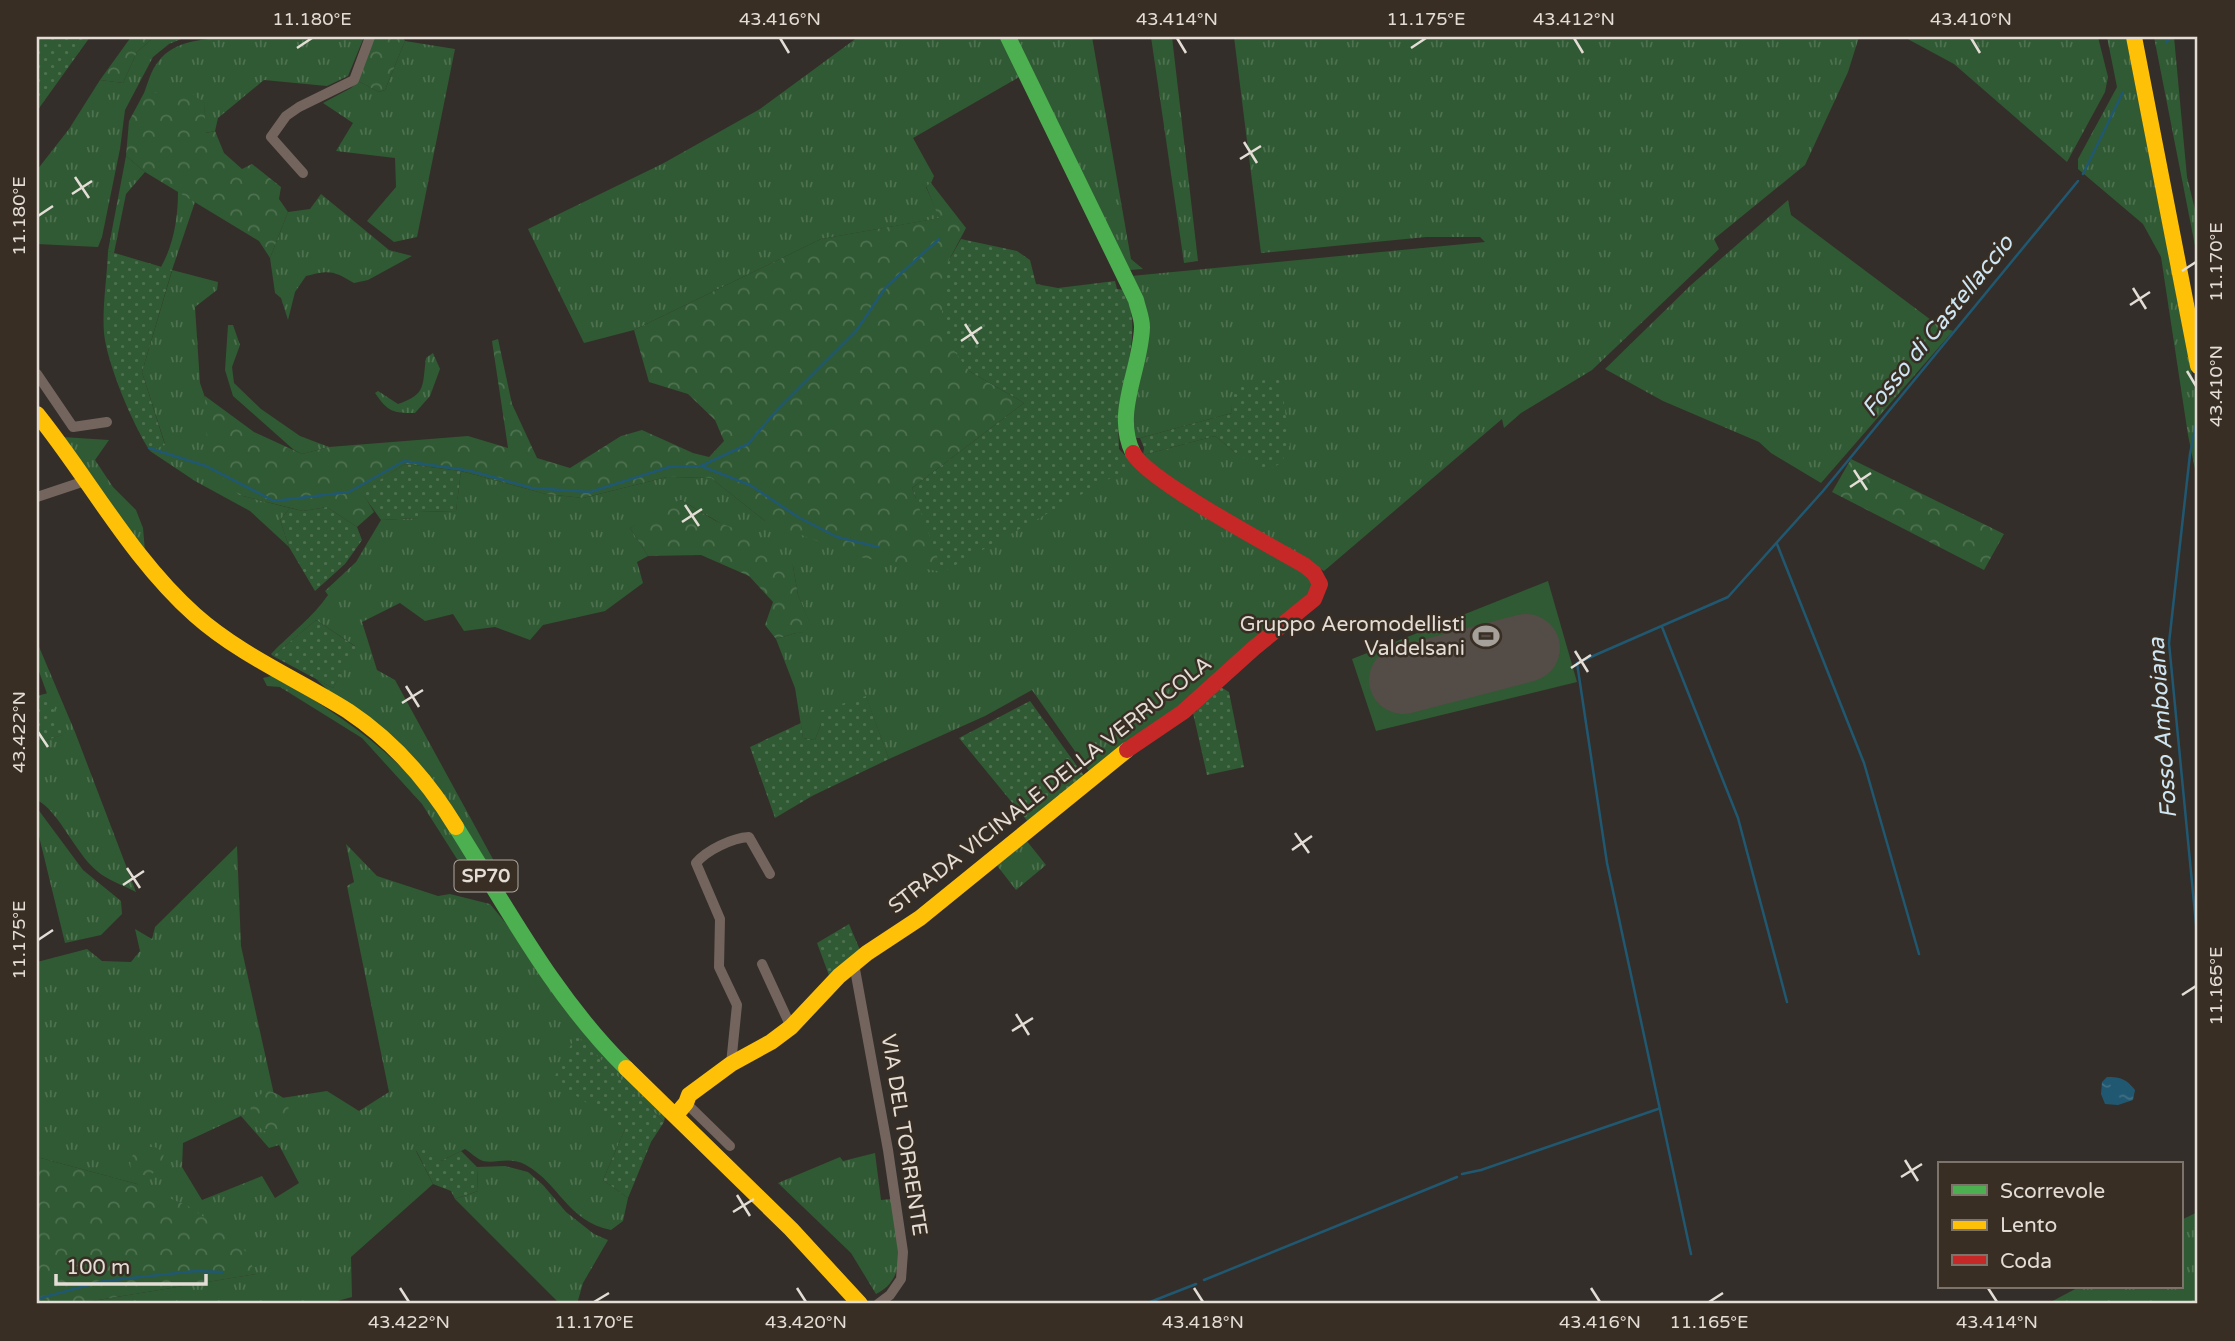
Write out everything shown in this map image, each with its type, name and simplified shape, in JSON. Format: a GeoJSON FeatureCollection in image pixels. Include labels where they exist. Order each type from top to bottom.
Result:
{"type":"FeatureCollection","features":[{"type":"Feature","properties":{"kind":"main road","name":"STRADA VICINALE DELLA VERRUCOLA"},"geometry":{"type":"LineString","coordinates":[[854,964],[920,918],[1128,750],[1183,712],[1314,599],[1320,583],[1314,573],[1304,565],[1185,495],[1136,459],[1128,443],[1125,426],[1141,341],[1142,323],[1136,300],[1008,37]]}},
{"type":"Feature","properties":{"kind":"main road"},"geometry":{"type":"LineString","coordinates":[[2134,37],[2198,366]]}},
{"type":"Feature","properties":{"kind":"main road"},"geometry":{"type":"LineString","coordinates":[[2147,37],[2198,301]]}},
{"type":"Feature","properties":{"kind":"main road","name":"SP70"},"geometry":{"type":"LineString","coordinates":[[37,414],[140,559],[165,588],[198,618],[237,646],[350,713],[386,741],[418,773],[445,808],[528,945],[597,1038],[785,1223],[860,1304]]}},
{"type":"Feature","properties":{"kind":"main road","name":"SP70"},"geometry":{"type":"LineString","coordinates":[[37,427],[71,461]]}},
{"type":"Feature","properties":{"kind":"main road"},"geometry":{"type":"LineString","coordinates":[[675,1116],[689,1095],[731,1064],[771,1042],[791,1027],[839,976],[854,964]]}},
{"type":"Feature","properties":{"kind":"street"},"geometry":{"type":"LineString","coordinates":[[303,173],[271,137],[286,116],[299,107],[354,80],[370,37]]}},
{"type":"Feature","properties":{"kind":"street"},"geometry":{"type":"LineString","coordinates":[[37,374],[72,427],[107,422]]}},
{"type":"Feature","properties":{"kind":"street"},"geometry":{"type":"LineString","coordinates":[[37,497],[86,481]]}},
{"type":"Feature","properties":{"kind":"street"},"geometry":{"type":"LineString","coordinates":[[731,1064],[737,1005],[719,967],[720,919],[696,863],[702,856],[739,838],[749,837],[770,874]]}},
{"type":"Feature","properties":{"kind":"street"},"geometry":{"type":"LineString","coordinates":[[762,964],[791,1027]]}},
{"type":"Feature","properties":{"kind":"street","name":"VIA DEL TORRENTE"},"geometry":{"type":"LineString","coordinates":[[854,964],[888,1150],[904,1260],[899,1283],[890,1295],[878,1304]]}},
{"type":"Feature","properties":{"kind":"street"},"geometry":{"type":"LineString","coordinates":[[686,1103],[730,1146]]}},
{"type":"Feature","properties":{"kind":"green space"},"geometry":{"type":"Polygon","coordinates":[[[37,37],[90,37],[37,111],[37,37]]]}},
{"type":"Feature","properties":{"kind":"green space"},"geometry":{"type":"Polygon","coordinates":[[[131,37],[154,37],[137,52],[123,83],[100,80],[131,37]]]}},
{"type":"Feature","properties":{"kind":"green space"},"geometry":{"type":"Polygon","coordinates":[[[154,37],[186,37],[169,44],[153,57],[125,110],[120,149],[98,247],[37,244],[37,170],[69,129],[100,80],[123,83],[137,52],[154,37]]]}},
{"type":"Feature","properties":{"kind":"green space"},"geometry":{"type":"Polygon","coordinates":[[[237,37],[364,37],[348,76],[327,86],[264,80],[218,118],[215,131],[205,133],[204,103],[144,93],[156,65],[174,48],[194,41],[237,37]]]}},
{"type":"Feature","properties":{"kind":"green space"},"geometry":{"type":"Polygon","coordinates":[[[374,37],[403,37],[405,41],[385,90],[379,92],[358,81],[374,37]]]}},
{"type":"Feature","properties":{"kind":"green space"},"geometry":{"type":"Polygon","coordinates":[[[858,37],[1003,37],[1021,76],[913,138],[934,176],[926,187],[940,218],[821,239],[634,330],[584,343],[528,229],[662,164],[760,109],[858,37]]]}},
{"type":"Feature","properties":{"kind":"green space"},"geometry":{"type":"Polygon","coordinates":[[[1013,37],[1092,37],[1131,259],[1143,269],[1130,270],[1123,263],[1013,37]]]}},
{"type":"Feature","properties":{"kind":"green space"},"geometry":{"type":"Polygon","coordinates":[[[1151,37],[1172,37],[1198,261],[1184,263],[1151,37]]]}},
{"type":"Feature","properties":{"kind":"green space"},"geometry":{"type":"Polygon","coordinates":[[[1234,37],[1859,37],[1848,72],[1805,165],[1714,239],[1719,249],[1592,370],[1521,413],[1504,428],[1502,419],[1324,571],[1161,473],[1143,455],[1215,436],[1237,454],[1231,401],[1232,413],[1134,438],[1131,415],[1147,335],[1131,276],[1485,242],[1480,237],[1426,237],[1261,253],[1234,37]]]}},
{"type":"Feature","properties":{"kind":"green space"},"geometry":{"type":"Polygon","coordinates":[[[1904,37],[2098,37],[2108,77],[2105,92],[2067,162],[1954,64],[1904,37]]]}},
{"type":"Feature","properties":{"kind":"green space"},"geometry":{"type":"Polygon","coordinates":[[[2107,37],[2126,37],[2198,406],[2198,484],[2161,257],[2143,224],[2078,169],[2078,159],[2117,87],[2107,37]]]}},
{"type":"Feature","properties":{"kind":"green space"},"geometry":{"type":"Polygon","coordinates":[[[2154,37],[2174,37],[2187,177],[2198,222],[2198,261],[2154,37]]]}},
{"type":"Feature","properties":{"kind":"green space"},"geometry":{"type":"Polygon","coordinates":[[[405,41],[455,49],[417,237],[394,242],[367,221],[396,187],[395,158],[336,151],[353,123],[323,103],[351,88],[358,81],[379,92],[385,90],[405,41]]]}},
{"type":"Feature","properties":{"kind":"green space"},"geometry":{"type":"Polygon","coordinates":[[[144,93],[191,93],[204,103],[206,133],[215,131],[224,153],[242,169],[252,164],[281,187],[279,199],[288,212],[270,258],[259,241],[145,172],[126,156],[129,121],[144,93]]]}},
{"type":"Feature","properties":{"kind":"green space"},"geometry":{"type":"Polygon","coordinates":[[[126,156],[145,172],[126,194],[114,253],[108,251],[126,156]]]}},
{"type":"Feature","properties":{"kind":"green space"},"geometry":{"type":"Polygon","coordinates":[[[931,183],[966,228],[948,262],[969,371],[1024,403],[912,488],[943,572],[859,557],[765,521],[711,478],[667,477],[583,498],[546,494],[461,471],[405,464],[362,492],[374,512],[357,527],[327,507],[303,511],[239,495],[208,463],[205,396],[254,432],[302,454],[329,447],[468,436],[508,448],[492,341],[498,339],[512,404],[537,458],[570,468],[621,436],[642,430],[693,453],[709,457],[724,441],[715,420],[688,394],[649,382],[634,330],[821,239],[939,218],[926,186],[931,183]]]}},
{"type":"Feature","properties":{"kind":"green space"},"geometry":{"type":"Polygon","coordinates":[[[178,191],[195,202],[172,270],[218,282],[217,290],[195,307],[200,383],[239,495],[290,508],[280,520],[289,547],[250,511],[195,481],[150,451],[165,444],[142,372],[172,271],[161,267],[174,230],[178,191]]]}},
{"type":"Feature","properties":{"kind":"green space"},"geometry":{"type":"Polygon","coordinates":[[[321,194],[389,250],[412,256],[368,280],[354,283],[331,272],[306,276],[295,292],[288,320],[281,298],[275,293],[270,258],[288,212],[310,209],[321,194]]]}},
{"type":"Feature","properties":{"kind":"green space"},"geometry":{"type":"Polygon","coordinates":[[[1788,200],[1791,215],[1939,326],[1953,331],[1821,483],[1771,453],[1759,442],[1663,401],[1605,369],[1691,285],[1788,200]]]}},
{"type":"Feature","properties":{"kind":"green space"},"geometry":{"type":"Polygon","coordinates":[[[961,239],[1017,251],[1030,260],[1036,284],[1058,288],[1115,281],[1117,289],[1125,290],[1130,306],[1132,335],[1118,415],[1119,449],[1134,465],[943,572],[912,488],[1024,403],[969,371],[948,342],[942,312],[948,262],[961,239]]]}},
{"type":"Feature","properties":{"kind":"green space"},"geometry":{"type":"Polygon","coordinates":[[[108,251],[172,270],[142,372],[165,445],[150,451],[122,394],[106,346],[104,313],[108,251]]]}},
{"type":"Feature","properties":{"kind":"green space"},"geometry":{"type":"Polygon","coordinates":[[[228,325],[233,325],[240,345],[232,367],[234,383],[261,409],[300,436],[329,447],[302,454],[294,450],[233,396],[225,370],[228,325]]]}},
{"type":"Feature","properties":{"kind":"green space"},"geometry":{"type":"Polygon","coordinates":[[[433,353],[440,369],[430,396],[415,413],[396,412],[388,408],[375,393],[378,391],[398,404],[414,397],[423,382],[426,358],[433,353]]]}},
{"type":"Feature","properties":{"kind":"green space"},"geometry":{"type":"Polygon","coordinates":[[[1280,376],[1290,445],[1281,463],[1268,470],[1237,454],[1215,436],[1143,455],[1144,448],[1140,438],[1232,413],[1231,401],[1236,387],[1280,376]]]}},
{"type":"Feature","properties":{"kind":"green space"},"geometry":{"type":"Polygon","coordinates":[[[62,437],[109,440],[95,460],[113,487],[136,510],[143,528],[145,551],[62,437]]]}},
{"type":"Feature","properties":{"kind":"green space"},"geometry":{"type":"Polygon","coordinates":[[[1851,459],[2004,534],[1984,570],[1832,492],[1851,459]]]}},
{"type":"Feature","properties":{"kind":"green space"},"geometry":{"type":"Polygon","coordinates":[[[405,464],[461,471],[456,511],[418,512],[418,518],[381,520],[361,492],[405,464]]]}},
{"type":"Feature","properties":{"kind":"green space"},"geometry":{"type":"Polygon","coordinates":[[[1134,465],[1312,578],[1313,589],[1193,697],[1091,774],[1032,690],[985,716],[889,759],[866,697],[821,724],[815,740],[803,738],[795,688],[776,639],[813,631],[798,595],[793,566],[681,500],[630,528],[648,556],[637,562],[643,583],[605,611],[543,625],[530,640],[495,627],[464,631],[453,614],[425,621],[400,603],[362,622],[377,670],[395,680],[511,892],[500,887],[451,806],[316,679],[333,688],[355,646],[316,620],[273,656],[271,654],[316,610],[328,595],[325,591],[356,562],[381,520],[418,518],[417,512],[456,511],[461,471],[546,494],[583,498],[667,477],[711,478],[765,521],[1134,465]]]}},
{"type":"Feature","properties":{"kind":"green space"},"geometry":{"type":"Polygon","coordinates":[[[681,500],[716,521],[769,543],[793,566],[798,595],[814,632],[796,633],[776,639],[765,625],[773,602],[749,576],[701,555],[648,556],[630,528],[664,505],[681,500]]]}},
{"type":"Feature","properties":{"kind":"green space"},"geometry":{"type":"Polygon","coordinates":[[[327,507],[357,527],[362,540],[345,564],[315,591],[289,547],[280,520],[290,508],[303,511],[327,507]]]}},
{"type":"Feature","properties":{"kind":"green space","name":"Gruppo Aeromodellisti Valdelsani"},"geometry":{"type":"Polygon","coordinates":[[[1548,581],[1577,682],[1376,731],[1352,659],[1548,581]]]}},
{"type":"Feature","properties":{"kind":"green space"},"geometry":{"type":"Polygon","coordinates":[[[316,620],[356,647],[333,688],[273,656],[316,620]]]}},
{"type":"Feature","properties":{"kind":"green space"},"geometry":{"type":"Polygon","coordinates":[[[37,642],[75,732],[136,892],[97,871],[81,854],[53,813],[37,800],[37,743],[62,735],[37,666],[37,642]]]}},
{"type":"Feature","properties":{"kind":"green space"},"geometry":{"type":"Polygon","coordinates":[[[275,675],[358,730],[413,779],[445,820],[486,891],[476,889],[422,804],[362,738],[280,687],[267,686],[263,678],[275,675]]]}},
{"type":"Feature","properties":{"kind":"green space"},"geometry":{"type":"Polygon","coordinates":[[[1219,686],[1229,692],[1244,767],[1207,775],[1193,713],[1197,711],[1196,706],[1219,686]]]}},
{"type":"Feature","properties":{"kind":"green space"},"geometry":{"type":"Polygon","coordinates":[[[48,693],[63,735],[37,743],[37,696],[48,693]]]}},
{"type":"Feature","properties":{"kind":"green space"},"geometry":{"type":"Polygon","coordinates":[[[866,696],[889,759],[812,796],[775,818],[750,747],[801,723],[803,738],[815,740],[821,724],[820,711],[866,696]]]}},
{"type":"Feature","properties":{"kind":"green space"},"geometry":{"type":"Polygon","coordinates":[[[1030,701],[1085,777],[1029,823],[959,738],[1030,701]]]}},
{"type":"Feature","properties":{"kind":"green space"},"geometry":{"type":"Polygon","coordinates":[[[37,808],[83,870],[121,901],[122,914],[101,935],[65,943],[37,828],[37,808]]]}},
{"type":"Feature","properties":{"kind":"green space"},"geometry":{"type":"Polygon","coordinates":[[[1026,840],[1046,865],[1016,890],[995,863],[1026,840]]]}},
{"type":"Feature","properties":{"kind":"green space"},"geometry":{"type":"Polygon","coordinates":[[[346,844],[377,876],[438,896],[450,894],[490,904],[665,1116],[664,1122],[576,1036],[625,1129],[603,1180],[628,1198],[623,1221],[611,1230],[584,1219],[538,1173],[520,1162],[483,1161],[465,1149],[441,1161],[416,1151],[433,1184],[351,1257],[352,1297],[326,1304],[74,1304],[256,1274],[137,1184],[37,1157],[37,962],[87,949],[102,961],[131,962],[140,951],[135,929],[152,939],[155,927],[237,846],[241,946],[275,1099],[327,1091],[359,1111],[389,1092],[347,886],[354,882],[346,844]],[[241,1116],[183,1143],[182,1167],[202,1200],[262,1176],[275,1198],[299,1183],[279,1145],[269,1148],[241,1116]]]}},
{"type":"Feature","properties":{"kind":"green space"},"geometry":{"type":"Polygon","coordinates":[[[849,924],[860,950],[830,978],[817,943],[849,924]]]}},
{"type":"Feature","properties":{"kind":"green space"},"geometry":{"type":"Polygon","coordinates":[[[576,1035],[664,1122],[651,1142],[628,1198],[603,1180],[625,1129],[553,1080],[576,1035]]]}},
{"type":"Feature","properties":{"kind":"green space"},"geometry":{"type":"Polygon","coordinates":[[[266,1090],[283,1098],[289,1111],[289,1125],[274,1132],[268,1132],[257,1125],[251,1111],[250,1103],[266,1090]]]}},
{"type":"Feature","properties":{"kind":"green space"},"geometry":{"type":"Polygon","coordinates":[[[427,1143],[441,1161],[461,1151],[477,1167],[478,1191],[455,1199],[451,1191],[433,1184],[416,1150],[427,1143]]]}},
{"type":"Feature","properties":{"kind":"green space"},"geometry":{"type":"Polygon","coordinates":[[[147,1147],[155,1147],[164,1153],[162,1164],[150,1176],[131,1173],[130,1158],[147,1147]]]}},
{"type":"Feature","properties":{"kind":"green space"},"geometry":{"type":"Polygon","coordinates":[[[875,1153],[881,1200],[892,1199],[899,1238],[898,1265],[894,1276],[887,1286],[876,1294],[851,1253],[778,1183],[840,1157],[843,1161],[875,1153]]]}},
{"type":"Feature","properties":{"kind":"green space"},"geometry":{"type":"Polygon","coordinates":[[[37,1157],[137,1184],[188,1206],[241,1243],[256,1274],[74,1304],[37,1304],[37,1157]]]}},
{"type":"Feature","properties":{"kind":"green space"},"geometry":{"type":"Polygon","coordinates":[[[505,1166],[528,1172],[566,1212],[594,1234],[608,1240],[583,1283],[577,1304],[560,1304],[455,1199],[478,1191],[477,1167],[505,1166]]]}},
{"type":"Feature","properties":{"kind":"green space"},"geometry":{"type":"Polygon","coordinates":[[[2198,1212],[2198,1284],[2195,1304],[2047,1304],[2077,1288],[2182,1288],[2182,1220],[2198,1212]]]}},
{"type":"Feature","properties":{"kind":"water"},"geometry":{"type":"Polygon","coordinates":[[[2107,1077],[2120,1078],[2129,1083],[2135,1090],[2133,1100],[2118,1105],[2105,1104],[2101,1094],[2102,1082],[2107,1077]]]}},
{"type":"Feature","properties":{"kind":"waterway","name":"Fosso di Castellaccio"},"geometry":{"type":"LineString","coordinates":[[2166,42],[2172,37]]}},
{"type":"Feature","properties":{"kind":"waterway","name":"Fosso di Castellaccio"},"geometry":{"type":"LineString","coordinates":[[2083,174],[2123,92]]}},
{"type":"Feature","properties":{"kind":"waterway"},"geometry":{"type":"LineString","coordinates":[[1691,1254],[1607,863],[1577,663],[1728,597],[1823,491],[2078,181]]}},
{"type":"Feature","properties":{"kind":"waterway"},"geometry":{"type":"LineString","coordinates":[[701,466],[748,444],[777,410],[856,331],[886,287],[939,239]]}},
{"type":"Feature","properties":{"kind":"waterway","name":"Fosso Amboiana"},"geometry":{"type":"LineString","coordinates":[[2196,425],[2190,454],[2169,643],[2198,945]]}},
{"type":"Feature","properties":{"kind":"waterway"},"geometry":{"type":"LineString","coordinates":[[149,448],[206,466],[274,501],[349,492],[404,461],[471,471],[532,488],[590,492],[669,467],[701,466],[750,485],[798,517],[837,537],[878,547]]}},
{"type":"Feature","properties":{"kind":"waterway"},"geometry":{"type":"LineString","coordinates":[[1777,544],[1864,763],[1919,954]]}},
{"type":"Feature","properties":{"kind":"waterway"},"geometry":{"type":"LineString","coordinates":[[1662,627],[1738,818],[1787,1002]]}},
{"type":"Feature","properties":{"kind":"waterway"},"geometry":{"type":"LineString","coordinates":[[1462,1174],[1481,1170],[1658,1109]]}},
{"type":"Feature","properties":{"kind":"waterway"},"geometry":{"type":"LineString","coordinates":[[1204,1280],[1457,1177]]}},
{"type":"Feature","properties":{"kind":"waterway"},"geometry":{"type":"LineString","coordinates":[[37,1299],[104,1281],[196,1271],[222,1272]]}},
{"type":"Feature","properties":{"kind":"waterway"},"geometry":{"type":"LineString","coordinates":[[1145,1304],[1196,1284]]}},
{"type":"Feature","properties":{"kind":"runway"},"geometry":{"type":"LineString","coordinates":[[1403,680],[1526,648]]}},
{"type":"Feature","properties":{"kind":"traffic: fast"},"geometry":{"type":"LineString","coordinates":[[1008,37],[1136,300],[1141,317],[1141,343],[1126,422],[1133,453]]}},
{"type":"Feature","properties":{"kind":"traffic: fast"},"geometry":{"type":"LineString","coordinates":[[456,827],[555,983],[600,1041],[626,1068]]}},
{"type":"Feature","properties":{"kind":"traffic: slow"},"geometry":{"type":"LineString","coordinates":[[2134,37],[2198,366]]}},
{"type":"Feature","properties":{"kind":"traffic: slow"},"geometry":{"type":"LineString","coordinates":[[37,414],[131,544],[172,593],[195,615],[231,642],[348,711],[380,735],[421,778],[456,827]]}},
{"type":"Feature","properties":{"kind":"traffic: slow"},"geometry":{"type":"LineString","coordinates":[[675,1116],[689,1095],[731,1064],[771,1042],[791,1027],[839,976],[867,953],[920,918],[1127,750]]}},
{"type":"Feature","properties":{"kind":"traffic: slow"},"geometry":{"type":"LineString","coordinates":[[626,1068],[791,1229],[860,1304]]}},
{"type":"Feature","properties":{"kind":"traffic: jam"},"geometry":{"type":"LineString","coordinates":[[1127,750],[1183,712],[1314,599],[1320,584],[1314,573],[1304,565],[1185,495],[1143,465],[1133,453]]}},
{"type":"Feature","properties":{"kind":"place","name":"Gruppo Aeromodellisti Valdelsani"},"geometry":{"type":"Point","coordinates":[1486,636]}}]}
